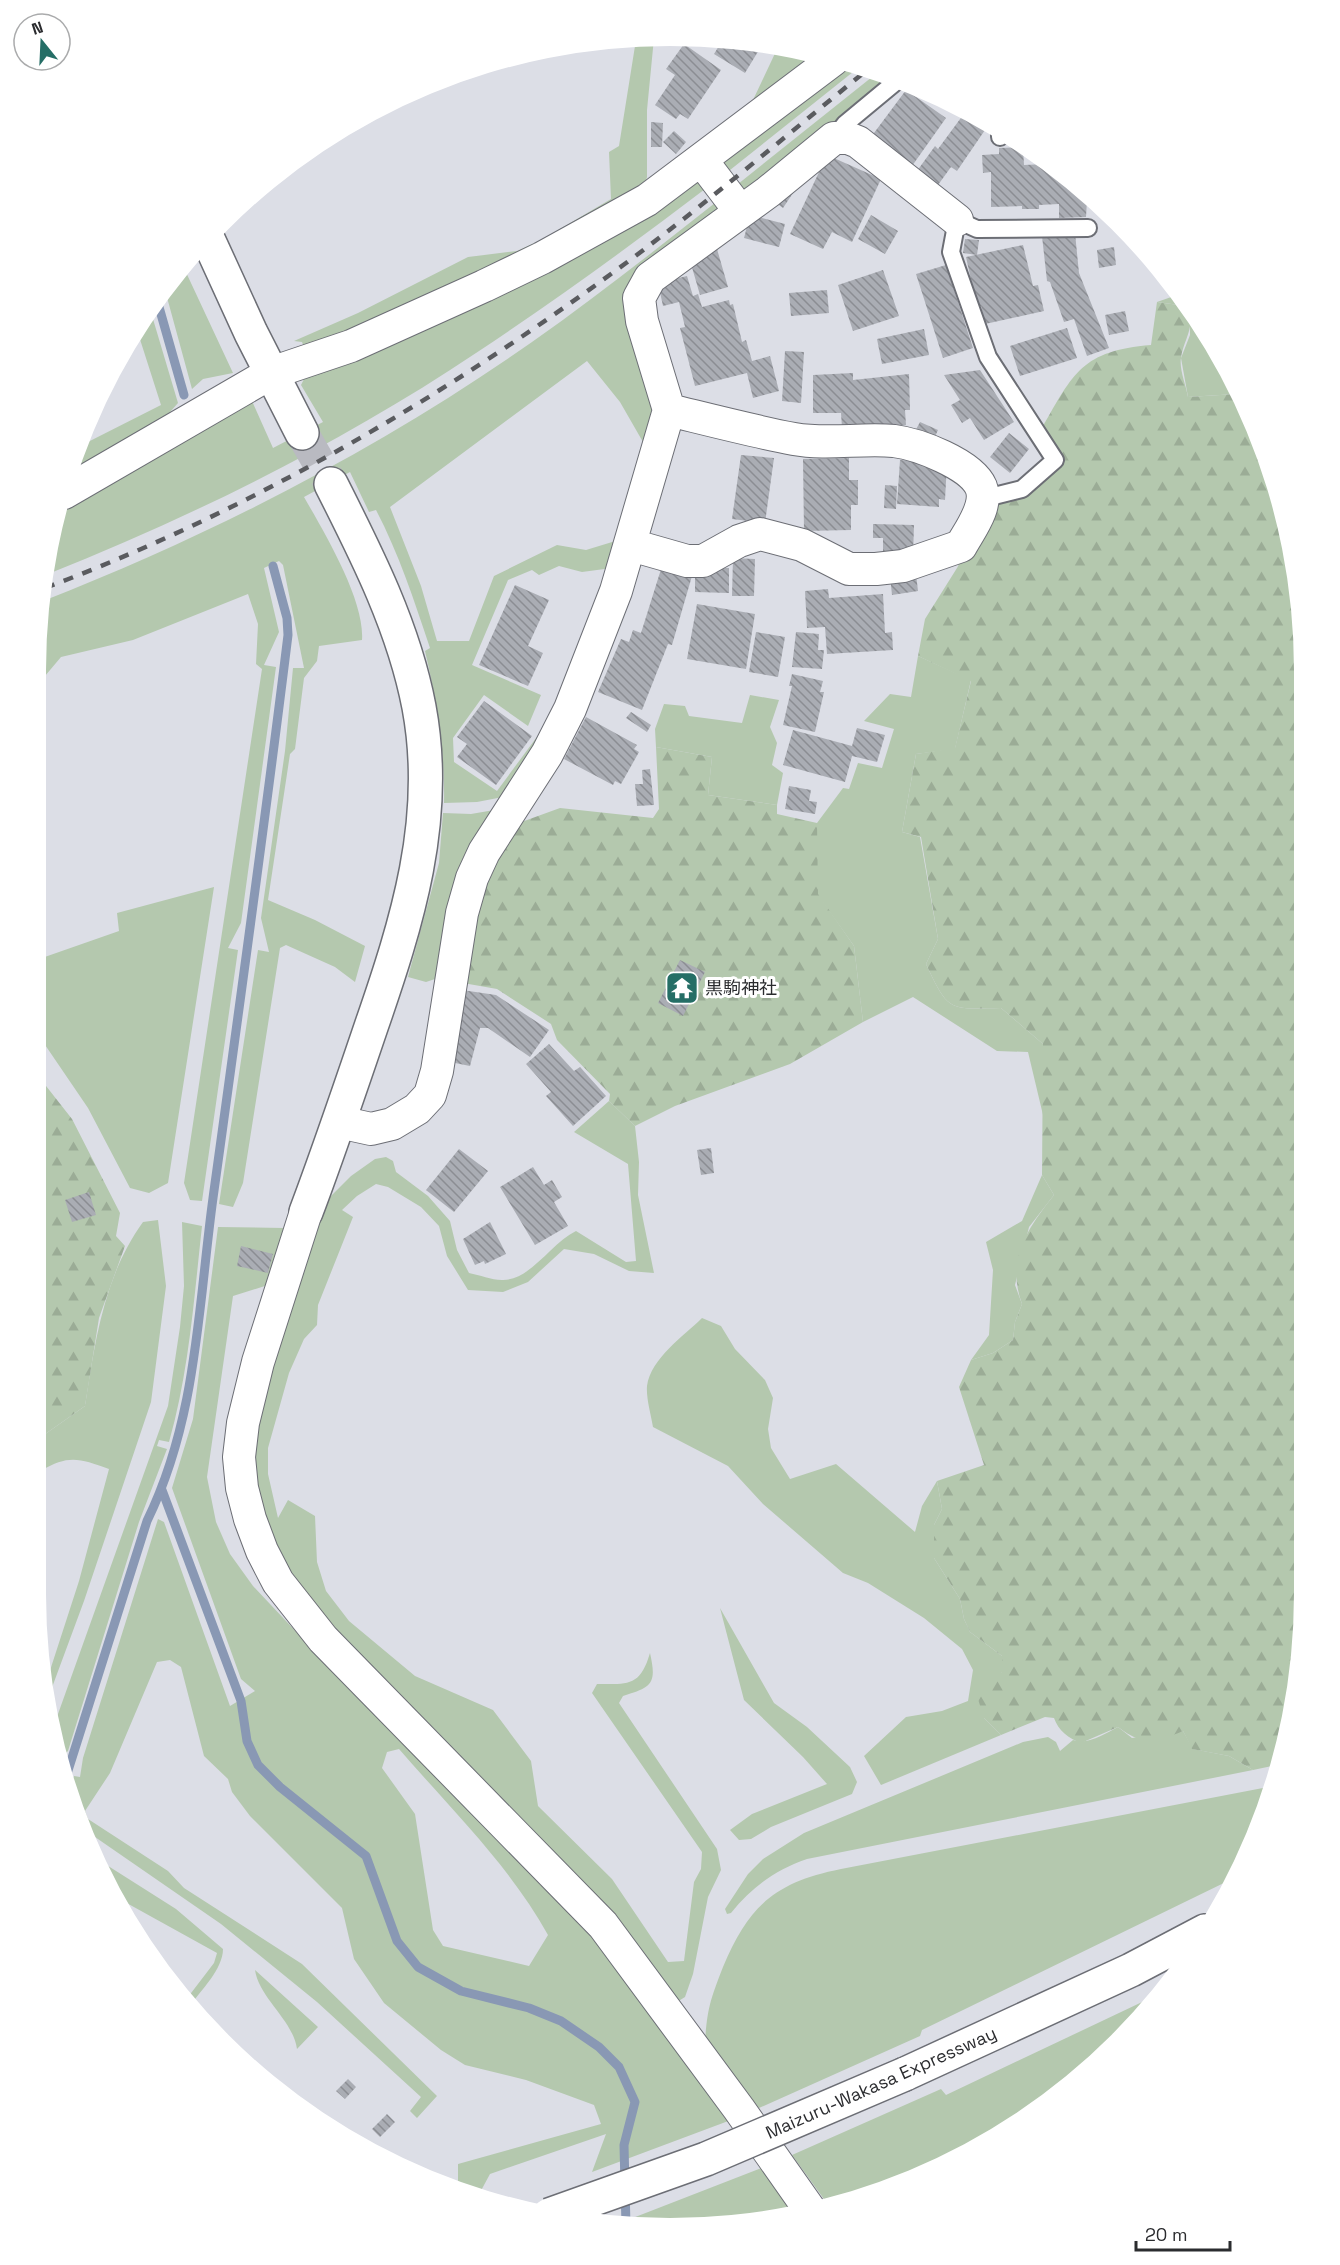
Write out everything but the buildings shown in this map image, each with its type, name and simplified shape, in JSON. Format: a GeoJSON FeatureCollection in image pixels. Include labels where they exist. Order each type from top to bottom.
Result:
{"type":"FeatureCollection","features":[{"type":"Feature","properties":{"kind":"main road"},"geometry":{"type":"LineString","coordinates":[[212,247],[271,373],[302,433]]}},
{"type":"Feature","properties":{"kind":"main road"},"geometry":{"type":"LineString","coordinates":[[306,1212],[339,1122],[406,920],[420,861],[425,805],[420,720],[408,661],[376,576],[331,484]]}},
{"type":"Feature","properties":{"kind":"main road","name":"Maizuru-Wakasa Expressway"},"geometry":{"type":"LineString","coordinates":[[565,2209],[706,2159],[905,2074],[1131,1970],[1189,1939]]}},
{"type":"Feature","properties":{"kind":"street"},"geometry":{"type":"LineString","coordinates":[[75,487],[271,373],[351,346],[542,258],[647,200],[702,161],[825,66]]}},
{"type":"Feature","properties":{"kind":"street"},"geometry":{"type":"LineString","coordinates":[[339,1122],[371,1129],[392,1124],[417,1109],[430,1095],[437,1071],[462,913],[472,878],[484,852],[547,754],[570,709],[631,545],[669,410],[642,321],[639,298],[650,278],[834,138],[848,138],[858,142],[957,220]]}},
{"type":"Feature","properties":{"kind":"street"},"geometry":{"type":"LineString","coordinates":[[702,161],[740,211]]}},
{"type":"Feature","properties":{"kind":"street"},"geometry":{"type":"LineString","coordinates":[[631,545],[687,561],[703,561],[739,541],[760,534],[802,545],[849,569],[903,566],[961,546],[980,512],[982,489],[975,478],[957,464],[914,446],[895,441],[796,439],[669,410]]}},
{"type":"Feature","properties":{"kind":"street"},"geometry":{"type":"LineString","coordinates":[[306,1212],[258,1362],[243,1423],[239,1457],[242,1488],[262,1551],[278,1582],[323,1639],[603,1925],[739,2109],[805,2204]]}},
{"type":"Feature","properties":{"kind":"lane"},"geometry":{"type":"LineString","coordinates":[[834,138],[845,124],[890,87]]}},
{"type":"Feature","properties":{"kind":"lane"},"geometry":{"type":"LineString","coordinates":[[982,499],[1022,489],[1055,460],[988,357],[951,252],[957,220],[977,229],[989,230],[1088,228]]}},
{"type":"Feature","properties":{"kind":"green space"},"geometry":{"type":"Polygon","coordinates":[[[653,47],[647,110],[647,177],[643,193],[387,317],[304,347],[302,342],[294,341],[358,313],[468,257],[517,251],[543,239],[611,199],[609,152],[619,146],[635,48],[653,47]]]}},
{"type":"Feature","properties":{"kind":"green space"},"geometry":{"type":"Polygon","coordinates":[[[774,55],[809,62],[769,93],[753,100],[774,55]]]}},
{"type":"Feature","properties":{"kind":"green space"},"geometry":{"type":"Polygon","coordinates":[[[836,69],[850,74],[725,174],[722,170],[724,156],[836,69]]]}},
{"type":"Feature","properties":{"kind":"green space"},"geometry":{"type":"Polygon","coordinates":[[[869,80],[883,85],[740,195],[733,188],[869,80]]]}},
{"type":"Feature","properties":{"kind":"green space"},"geometry":{"type":"Polygon","coordinates":[[[702,177],[709,186],[535,313],[374,417],[268,475],[213,502],[55,571],[70,503],[252,401],[273,448],[323,422],[301,385],[307,373],[702,177]]]}},
{"type":"Feature","properties":{"kind":"green space"},"geometry":{"type":"Polygon","coordinates":[[[720,199],[724,205],[641,273],[659,411],[647,449],[620,402],[587,361],[390,507],[421,586],[437,641],[469,641],[494,576],[557,545],[586,550],[622,539],[612,568],[582,572],[559,566],[539,575],[532,570],[508,580],[472,665],[541,695],[528,726],[484,695],[453,738],[454,762],[497,791],[542,730],[508,796],[477,802],[444,803],[439,726],[425,651],[430,648],[392,543],[376,510],[369,512],[350,472],[304,497],[332,547],[350,586],[361,624],[362,640],[319,646],[317,661],[304,678],[295,749],[290,754],[268,900],[315,920],[365,946],[355,982],[335,967],[286,945],[280,948],[243,1183],[233,1207],[219,1204],[258,950],[269,952],[261,918],[285,751],[293,668],[304,668],[283,565],[279,561],[264,568],[279,632],[264,665],[276,667],[241,923],[228,948],[238,950],[202,1201],[190,1200],[184,1183],[262,669],[256,664],[258,624],[248,594],[133,640],[61,657],[46,675],[51,598],[233,518],[356,453],[475,381],[627,272],[720,199]]]}},
{"type":"Feature","properties":{"kind":"green space"},"geometry":{"type":"Polygon","coordinates":[[[187,275],[233,373],[203,379],[192,389],[168,301],[187,275]]]}},
{"type":"Feature","properties":{"kind":"green space"},"geometry":{"type":"Polygon","coordinates":[[[1170,297],[1175,304],[1157,302],[1170,297]]]}},
{"type":"Feature","properties":{"kind":"green space"},"geometry":{"type":"Polygon","coordinates":[[[1157,302],[1175,304],[1190,327],[1181,362],[1188,397],[1229,394],[1246,431],[1272,509],[1282,548],[1292,629],[1294,670],[1294,1595],[1292,1636],[1282,1717],[1269,1767],[1253,1770],[1229,1756],[1192,1749],[1183,1731],[1150,1741],[1135,1738],[1118,1727],[1081,1743],[1064,1734],[1054,1718],[1045,1717],[1001,1735],[984,1718],[977,1696],[1002,1672],[1002,1656],[970,1632],[964,1619],[960,1599],[934,1558],[934,1525],[942,1509],[937,1481],[984,1465],[959,1387],[971,1360],[993,1353],[1013,1340],[1015,1322],[1022,1304],[1016,1273],[1018,1259],[1035,1220],[1054,1195],[1042,1175],[1043,1044],[1001,1008],[971,1008],[953,1005],[940,992],[926,964],[938,939],[921,837],[902,832],[916,754],[955,748],[971,681],[918,656],[925,619],[957,568],[987,511],[996,499],[1063,461],[1042,428],[1072,379],[1095,359],[1128,348],[1151,345],[1157,302]]]}},
{"type":"Feature","properties":{"kind":"green space"},"geometry":{"type":"Polygon","coordinates":[[[154,321],[178,403],[170,412],[170,422],[78,475],[91,441],[161,405],[141,341],[154,321]]]}},
{"type":"Feature","properties":{"kind":"green space"},"geometry":{"type":"Polygon","coordinates":[[[1190,327],[1229,394],[1188,397],[1181,358],[1190,335],[1190,327]]]}},
{"type":"Feature","properties":{"kind":"green space"},"geometry":{"type":"Polygon","coordinates":[[[918,656],[971,680],[955,749],[916,754],[902,832],[920,837],[938,939],[926,964],[940,992],[953,1005],[971,1008],[1001,1008],[1043,1044],[1043,1115],[1028,1052],[997,1051],[913,997],[863,1022],[854,946],[817,894],[817,823],[843,788],[849,789],[858,763],[882,768],[894,729],[864,721],[890,694],[911,697],[918,656]]]}},
{"type":"Feature","properties":{"kind":"green space"},"geometry":{"type":"Polygon","coordinates":[[[750,695],[779,700],[770,727],[777,743],[772,765],[783,773],[777,805],[708,795],[712,757],[656,747],[655,729],[664,704],[685,706],[689,716],[742,723],[750,695]]]}},
{"type":"Feature","properties":{"kind":"green space"},"geometry":{"type":"Polygon","coordinates":[[[656,747],[712,757],[708,795],[777,805],[777,814],[817,823],[818,894],[854,946],[863,1022],[790,1064],[675,1106],[635,1126],[609,1101],[610,1094],[557,1040],[551,1024],[497,989],[463,983],[484,877],[516,824],[560,808],[653,818],[659,809],[656,747]]]}},
{"type":"Feature","properties":{"kind":"green space"},"geometry":{"type":"Polygon","coordinates":[[[500,809],[441,977],[426,982],[408,977],[439,863],[443,813],[471,814],[500,809]]]}},
{"type":"Feature","properties":{"kind":"green space"},"geometry":{"type":"Polygon","coordinates":[[[214,887],[168,1183],[149,1193],[130,1188],[88,1108],[46,1046],[46,957],[119,931],[117,913],[214,887]]]}},
{"type":"Feature","properties":{"kind":"green space"},"geometry":{"type":"Polygon","coordinates":[[[46,1086],[72,1119],[120,1213],[116,1236],[125,1246],[99,1318],[85,1406],[46,1433],[46,1086]]]}},
{"type":"Feature","properties":{"kind":"green space"},"geometry":{"type":"Polygon","coordinates":[[[609,1101],[635,1126],[639,1162],[638,1195],[654,1273],[629,1271],[594,1254],[564,1249],[528,1282],[503,1292],[468,1290],[447,1256],[439,1226],[421,1207],[388,1187],[376,1184],[357,1196],[342,1210],[353,1217],[318,1305],[317,1325],[304,1339],[289,1373],[268,1448],[268,1474],[278,1518],[288,1500],[315,1516],[317,1562],[326,1591],[349,1621],[415,1676],[493,1710],[531,1761],[538,1806],[612,1879],[668,1962],[684,1961],[694,1882],[701,1869],[702,1852],[592,1693],[597,1684],[625,1683],[637,1678],[650,1653],[653,1672],[650,1683],[640,1690],[623,1696],[619,1703],[717,1849],[721,1870],[708,1897],[693,1974],[685,1997],[677,2002],[614,1916],[335,1629],[292,1574],[261,1516],[252,1453],[257,1419],[273,1359],[328,1199],[351,1176],[375,1159],[386,1157],[393,1161],[396,1172],[428,1196],[450,1221],[457,1250],[469,1273],[498,1280],[512,1279],[531,1268],[576,1231],[626,1262],[636,1261],[628,1164],[574,1132],[609,1101]]]}},
{"type":"Feature","properties":{"kind":"green space"},"geometry":{"type":"Polygon","coordinates":[[[1042,1175],[1054,1195],[1029,1227],[1015,1285],[1022,1304],[1015,1322],[1013,1340],[993,1353],[971,1360],[989,1335],[993,1270],[986,1242],[1022,1221],[1042,1175]]]}},
{"type":"Feature","properties":{"kind":"green space"},"geometry":{"type":"Polygon","coordinates":[[[158,1220],[166,1286],[151,1402],[84,1601],[53,1684],[51,1667],[79,1581],[109,1469],[75,1460],[59,1462],[46,1468],[46,1433],[85,1406],[97,1333],[110,1287],[119,1264],[143,1222],[158,1220]]]}},
{"type":"Feature","properties":{"kind":"green space"},"geometry":{"type":"Polygon","coordinates":[[[182,1222],[202,1226],[190,1335],[176,1416],[169,1442],[159,1440],[157,1446],[167,1449],[139,1522],[67,1752],[58,1715],[168,1406],[184,1286],[182,1222]]]}},
{"type":"Feature","properties":{"kind":"green space"},"geometry":{"type":"Polygon","coordinates":[[[218,1227],[284,1228],[268,1285],[233,1296],[207,1477],[216,1522],[230,1554],[253,1586],[318,1655],[597,1940],[731,2120],[592,2172],[606,2134],[490,2174],[482,2189],[458,2181],[458,2164],[601,2124],[594,2105],[526,2080],[465,2065],[441,2050],[384,2003],[354,1959],[342,1908],[250,1816],[232,1792],[228,1779],[204,1756],[181,1667],[170,1660],[157,1662],[110,1773],[85,1810],[74,1776],[80,1777],[83,1758],[158,1519],[164,1522],[230,1706],[255,1691],[241,1679],[172,1488],[193,1419],[218,1227]],[[399,1749],[387,1752],[382,1768],[415,1814],[433,1930],[443,1946],[529,1966],[548,1935],[516,1885],[399,1749]]]}},
{"type":"Feature","properties":{"kind":"green space"},"geometry":{"type":"Polygon","coordinates":[[[702,1318],[721,1326],[735,1349],[765,1380],[773,1398],[768,1429],[771,1448],[790,1479],[836,1464],[915,1532],[922,1506],[937,1481],[942,1509],[934,1525],[934,1558],[960,1599],[964,1619],[970,1632],[1002,1656],[1002,1672],[984,1718],[1001,1735],[881,1785],[864,1756],[906,1717],[942,1711],[968,1701],[973,1670],[962,1649],[924,1618],[868,1583],[843,1573],[763,1504],[728,1466],[653,1427],[647,1391],[650,1376],[669,1348],[702,1318]]]}},
{"type":"Feature","properties":{"kind":"green space"},"geometry":{"type":"Polygon","coordinates":[[[720,1608],[774,1703],[807,1727],[850,1767],[857,1782],[852,1794],[771,1827],[751,1839],[739,1840],[730,1830],[752,1814],[827,1784],[803,1757],[744,1700],[720,1608]]]}},
{"type":"Feature","properties":{"kind":"green space"},"geometry":{"type":"Polygon","coordinates":[[[1118,1727],[1132,1738],[1183,1731],[1193,1749],[1229,1756],[1253,1770],[807,1859],[765,1880],[731,1913],[727,1914],[725,1909],[748,1874],[763,1859],[804,1833],[1023,1742],[1048,1737],[1056,1742],[1060,1751],[1073,1740],[1091,1740],[1118,1727]]]}},
{"type":"Feature","properties":{"kind":"green space"},"geometry":{"type":"Polygon","coordinates":[[[1262,1788],[1246,1834],[1222,1884],[922,2030],[920,2036],[759,2108],[705,2043],[708,2012],[713,1995],[723,1967],[743,1927],[767,1900],[782,1889],[799,1881],[841,1869],[1262,1788]]]}},
{"type":"Feature","properties":{"kind":"green space"},"geometry":{"type":"Polygon","coordinates":[[[89,1820],[168,1871],[184,1888],[302,1964],[437,2096],[417,2118],[410,2111],[421,2097],[317,2002],[221,1924],[96,1837],[89,1820]]]}},
{"type":"Feature","properties":{"kind":"green space"},"geometry":{"type":"Polygon","coordinates":[[[109,1866],[176,1909],[223,1949],[215,1972],[195,1999],[191,1994],[214,1963],[217,1953],[128,1904],[109,1866]]]}},
{"type":"Feature","properties":{"kind":"green space"},"geometry":{"type":"Polygon","coordinates":[[[255,1970],[318,2027],[297,2049],[289,2028],[263,1990],[255,1970]]]}},
{"type":"Feature","properties":{"kind":"green space"},"geometry":{"type":"Polygon","coordinates":[[[1143,2002],[1111,2036],[1050,2090],[982,2135],[909,2171],[824,2199],[792,2155],[941,2089],[946,2095],[1143,2002]]]}},
{"type":"Feature","properties":{"kind":"green space"},"geometry":{"type":"Polygon","coordinates":[[[764,2167],[790,2207],[711,2217],[635,2217],[764,2167]]]}},
{"type":"Feature","properties":{"kind":"waterway"},"geometry":{"type":"LineString","coordinates":[[160,312],[184,395]]}},
{"type":"Feature","properties":{"kind":"waterway"},"geometry":{"type":"LineString","coordinates":[[70,1763],[147,1521],[164,1482],[176,1443],[193,1362],[288,635],[287,618],[273,566]]}},
{"type":"Feature","properties":{"kind":"waterway"},"geometry":{"type":"LineString","coordinates":[[162,1490],[241,1701],[247,1741],[258,1765],[280,1787],[366,1856],[397,1941],[418,1967],[461,1991],[529,2008],[561,2021],[599,2047],[619,2067],[635,2102],[624,2145],[626,2217]]}},
{"type":"Feature","properties":{"kind":"tunnel"},"geometry":{"type":"LineString","coordinates":[[302,433],[331,484]]}},
{"type":"Feature","properties":{"kind":"railway"},"geometry":{"type":"LineString","coordinates":[[53,585],[198,523],[273,486],[418,403],[558,312],[626,263],[859,77]]}},
{"type":"Feature","properties":{"kind":"place","name":"黒駒神社"},"geometry":{"type":"Point","coordinates":[682,988]}}]}
